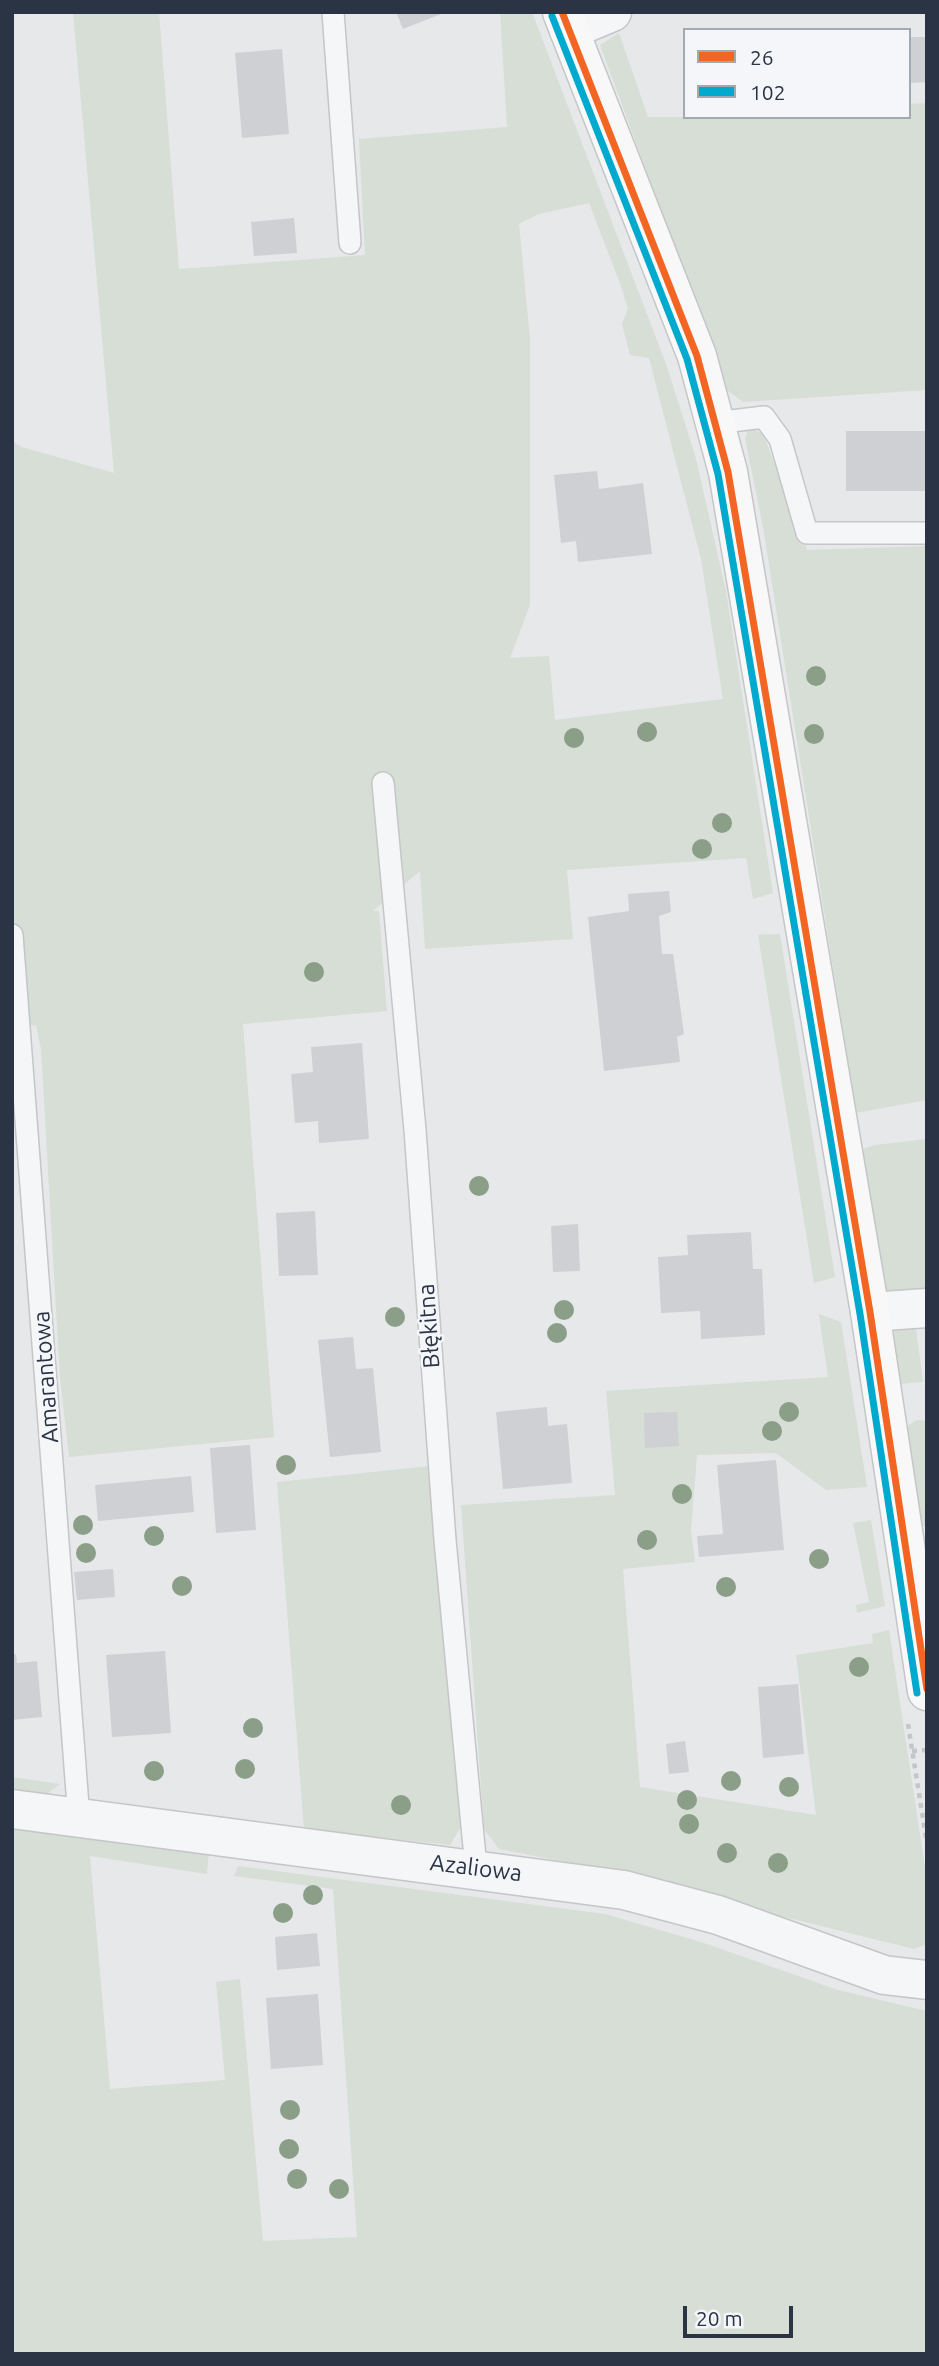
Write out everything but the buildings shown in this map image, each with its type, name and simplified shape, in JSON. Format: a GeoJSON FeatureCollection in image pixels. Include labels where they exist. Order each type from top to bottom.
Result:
{"type":"FeatureCollection","features":[{"type":"Feature","properties":{"kind":"street"},"geometry":{"type":"LineString","coordinates":[[612,12],[566,21],[697,356],[728,472],[870,1312],[927,1691]]}},
{"type":"Feature","properties":{"kind":"street"},"geometry":{"type":"LineString","coordinates":[[870,1312],[927,1308]]}},
{"type":"Feature","properties":{"kind":"street","name":"Azaliowa"},"geometry":{"type":"LineString","coordinates":[[12,1809],[577,1881],[671,1901],[765,1931],[884,1975],[927,1980]]}},
{"type":"Feature","properties":{"kind":"lane"},"geometry":{"type":"LineString","coordinates":[[333,12],[350,243]]}},
{"type":"Feature","properties":{"kind":"lane"},"geometry":{"type":"LineString","coordinates":[[715,423],[764,417],[780,439],[807,533],[927,533]]}},
{"type":"Feature","properties":{"kind":"lane","name":"Błękitna"},"geometry":{"type":"LineString","coordinates":[[383,783],[415,1130],[445,1540],[477,1868]]}},
{"type":"Feature","properties":{"kind":"lane","name":"Amarantowa"},"geometry":{"type":"LineString","coordinates":[[12,935],[79,1819]]}},
{"type":"Feature","properties":{"kind":"path"},"geometry":{"type":"LineString","coordinates":[[912,1751],[927,1750]]}},
{"type":"Feature","properties":{"kind":"shaded area"},"geometry":{"type":"Polygon","coordinates":[[[73,12],[159,12],[179,269],[365,255],[359,139],[507,127],[500,12],[532,12],[666,364],[695,455],[726,591],[773,893],[753,899],[746,858],[567,870],[573,939],[425,949],[420,871],[373,911],[379,911],[387,1011],[243,1024],[274,1437],[69,1457],[60,1378],[41,1049],[36,1025],[12,1027],[12,441],[22,447],[114,473],[73,12]],[[589,203],[539,214],[519,224],[530,339],[530,605],[510,658],[549,656],[555,720],[723,699],[701,559],[649,358],[630,355],[622,324],[628,309],[589,203]]]}},
{"type":"Feature","properties":{"kind":"shaded area"},"geometry":{"type":"Polygon","coordinates":[[[619,33],[648,117],[911,119],[911,104],[927,103],[927,390],[743,402],[727,390],[600,45],[619,33]]]}},
{"type":"Feature","properties":{"kind":"shaded area"},"geometry":{"type":"Polygon","coordinates":[[[749,428],[763,433],[807,550],[927,546],[927,1100],[856,1113],[763,527],[745,438],[749,428]]]}},
{"type":"Feature","properties":{"kind":"shaded area"},"geometry":{"type":"Polygon","coordinates":[[[780,934],[835,1277],[814,1283],[758,935],[780,934]]]}},
{"type":"Feature","properties":{"kind":"shaded area"},"geometry":{"type":"Polygon","coordinates":[[[927,1139],[927,1296],[893,1298],[886,1290],[860,1150],[875,1145],[927,1139]]]}},
{"type":"Feature","properties":{"kind":"shaded area"},"geometry":{"type":"Polygon","coordinates":[[[819,1314],[841,1322],[867,1487],[826,1490],[776,1453],[697,1455],[691,1530],[695,1562],[623,1569],[640,1787],[816,1815],[796,1655],[873,1643],[872,1634],[889,1630],[927,1881],[927,1944],[914,1949],[772,1914],[636,1876],[499,1849],[484,1829],[461,1505],[615,1495],[606,1391],[828,1377],[819,1314]]]}},
{"type":"Feature","properties":{"kind":"shaded area"},"geometry":{"type":"Polygon","coordinates":[[[915,1321],[923,1382],[899,1384],[890,1340],[895,1330],[915,1321]]]}},
{"type":"Feature","properties":{"kind":"shaded area"},"geometry":{"type":"Polygon","coordinates":[[[917,1420],[927,1421],[927,1525],[919,1527],[907,1426],[917,1420]]]}},
{"type":"Feature","properties":{"kind":"shaded area"},"geometry":{"type":"Polygon","coordinates":[[[430,1466],[463,1823],[450,1845],[304,1829],[277,1482],[430,1466]]]}},
{"type":"Feature","properties":{"kind":"shaded area"},"geometry":{"type":"Polygon","coordinates":[[[871,1520],[885,1606],[857,1613],[856,1605],[869,1602],[853,1523],[871,1520]]]}},
{"type":"Feature","properties":{"kind":"shaded area"},"geometry":{"type":"Polygon","coordinates":[[[12,1777],[60,1784],[44,1796],[12,1793],[12,1777]]]}},
{"type":"Feature","properties":{"kind":"shaded area"},"geometry":{"type":"Polygon","coordinates":[[[12,1823],[209,1851],[207,1874],[90,1856],[110,2089],[225,2080],[216,1982],[240,1979],[263,2241],[357,2237],[333,1889],[234,1876],[238,1866],[605,1914],[701,1942],[838,1990],[927,2011],[927,2354],[12,2354],[12,1823]]]}},
{"type":"Feature","properties":{"kind":"transit line","name":"26"},"geometry":{"type":"LineString","coordinates":[[562,12],[697,356],[728,472],[870,1312],[927,1689]]}},
{"type":"Feature","properties":{"kind":"transit line","name":"102"},"geometry":{"type":"LineString","coordinates":[[552,16],[687,359],[718,474],[860,1314],[917,1693]]}}]}
